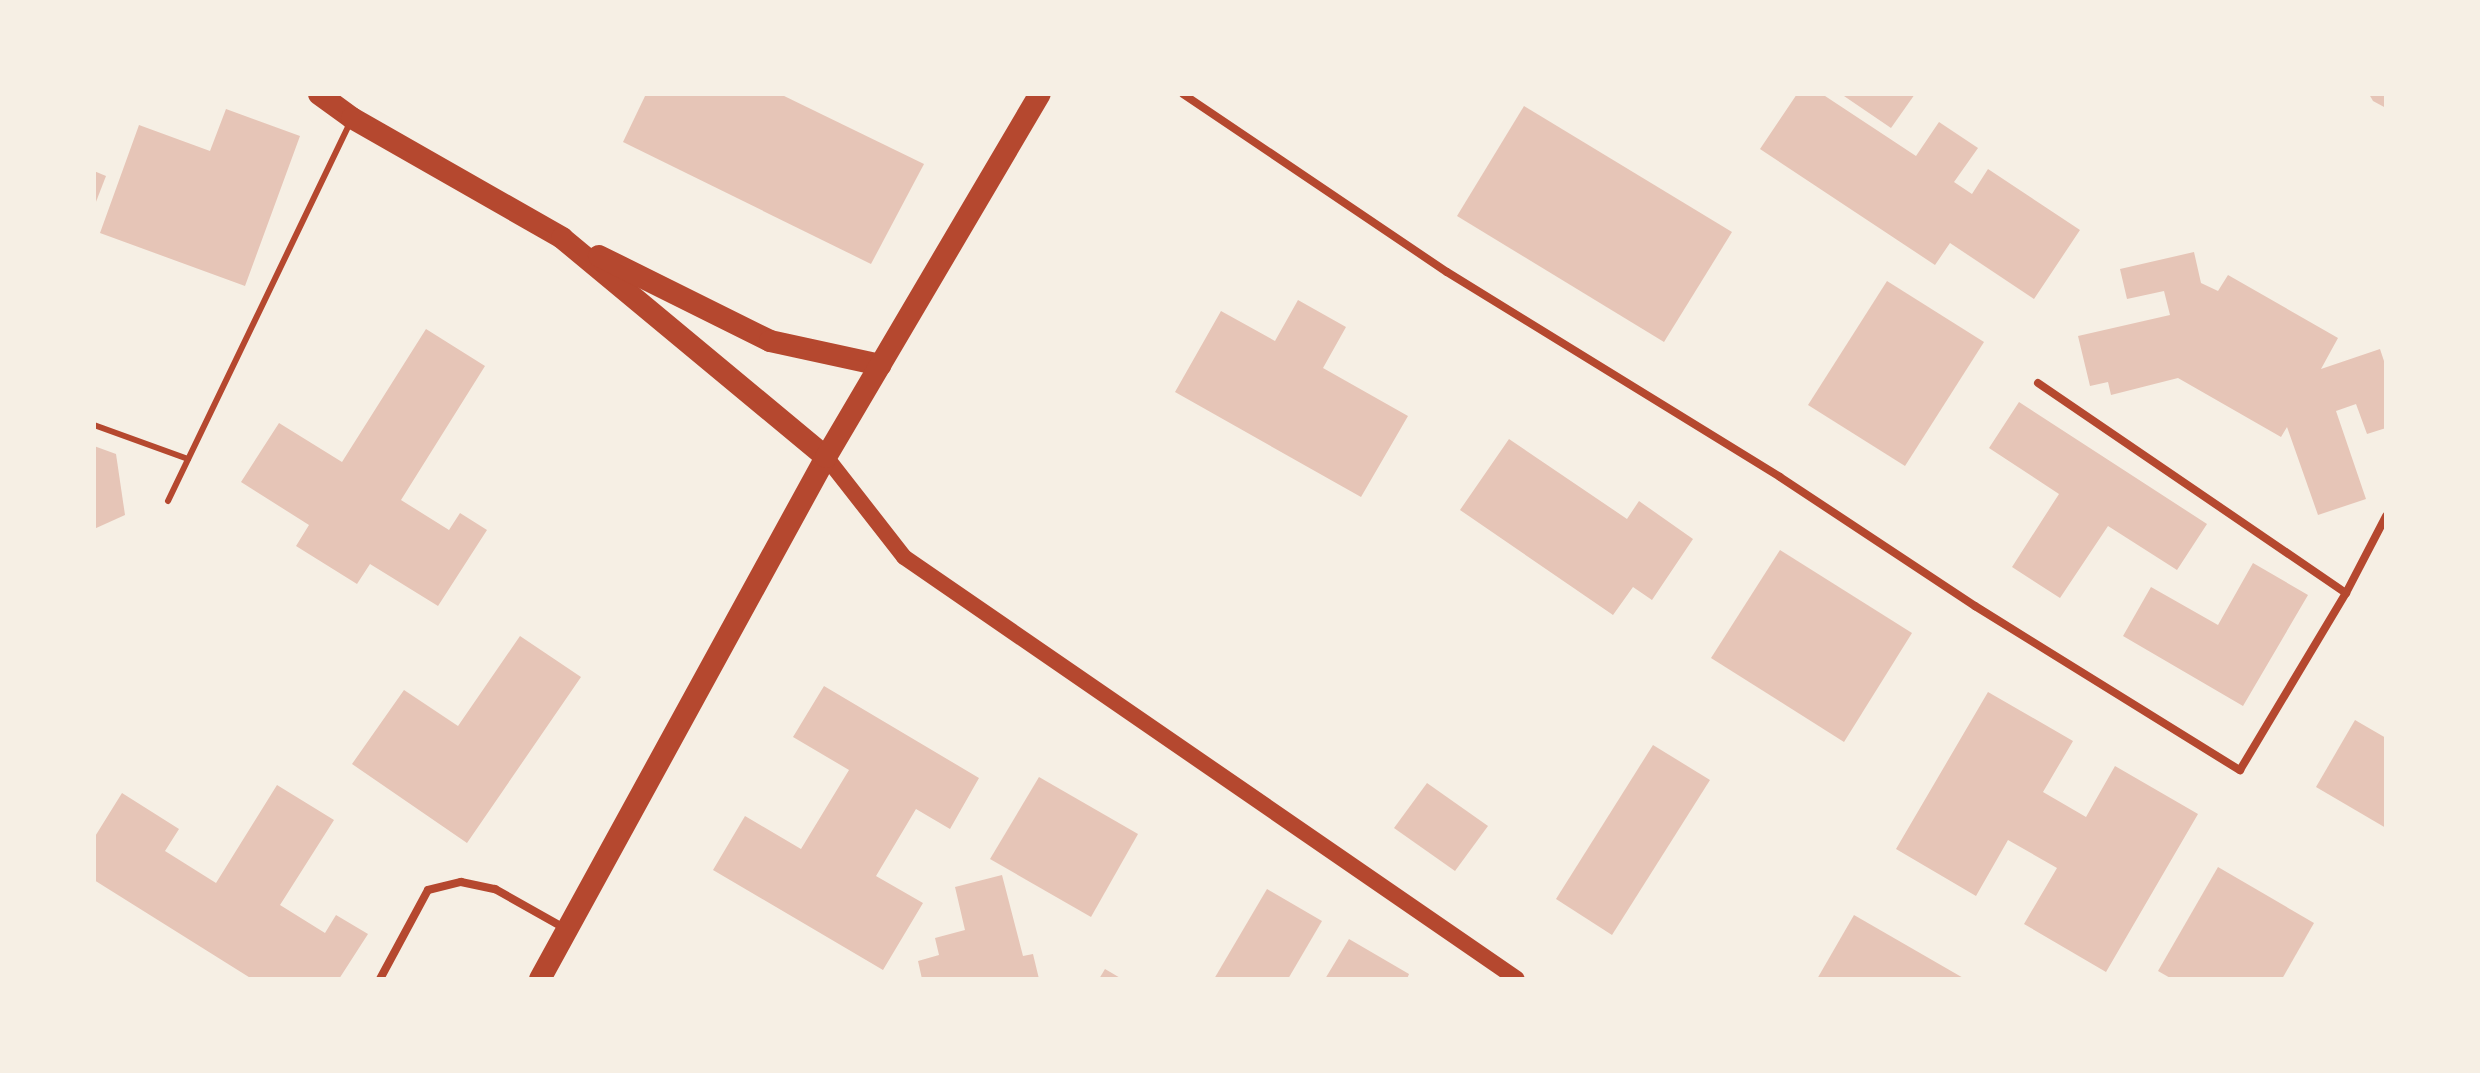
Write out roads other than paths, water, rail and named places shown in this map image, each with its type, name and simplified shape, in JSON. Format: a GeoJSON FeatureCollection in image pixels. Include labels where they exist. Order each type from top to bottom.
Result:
{"type":"FeatureCollection","features":[{"type":"Feature","properties":{"kind":"highway"},"geometry":{"type":"LineString","coordinates":[[319,94],[352,118],[562,238],[770,341],[880,365]]}},
{"type":"Feature","properties":{"kind":"highway"},"geometry":{"type":"LineString","coordinates":[[540,979],[826,457],[1040,94]]}},
{"type":"Feature","properties":{"kind":"highway"},"geometry":{"type":"LineString","coordinates":[[562,238],[826,457]]}},
{"type":"Feature","properties":{"kind":"main road"},"geometry":{"type":"LineString","coordinates":[[826,457],[904,557],[1517,979]]}},
{"type":"Feature","properties":{"kind":"street"},"geometry":{"type":"LineString","coordinates":[[1183,94],[1447,272],[1780,477],[1975,606],[2240,770],[2346,593],[2386,516]]}},
{"type":"Feature","properties":{"kind":"street"},"geometry":{"type":"LineString","coordinates":[[2038,383],[2346,593]]}},
{"type":"Feature","properties":{"kind":"street"},"geometry":{"type":"LineString","coordinates":[[380,979],[428,890],[461,882],[495,889],[567,930]]}},
{"type":"Feature","properties":{"kind":"lane"},"geometry":{"type":"LineString","coordinates":[[168,501],[352,118]]}},
{"type":"Feature","properties":{"kind":"lane"},"geometry":{"type":"LineString","coordinates":[[94,425],[188,459]]}}]}
